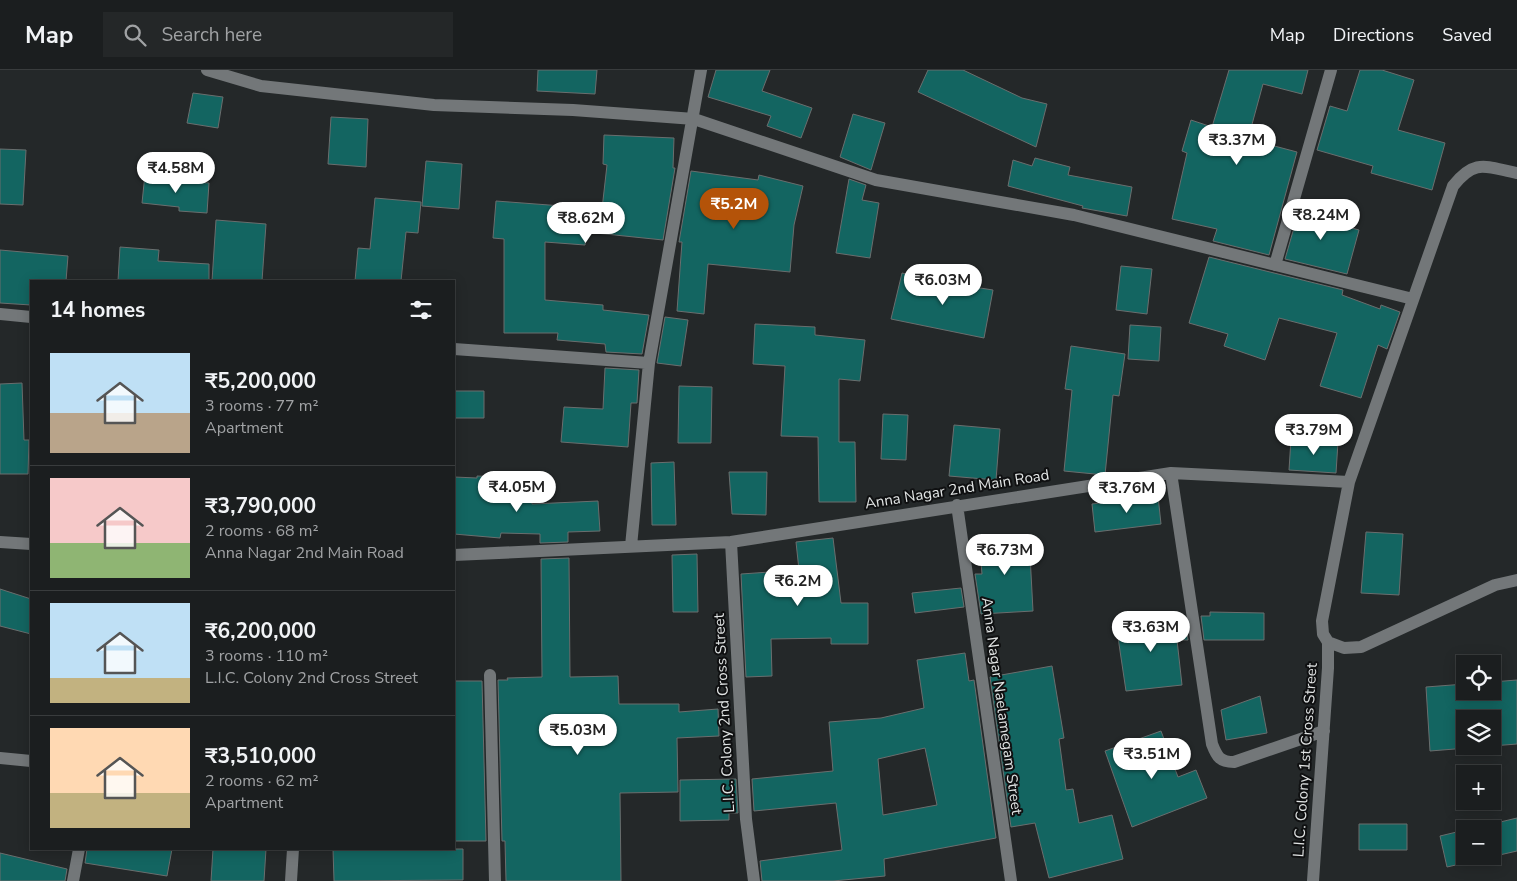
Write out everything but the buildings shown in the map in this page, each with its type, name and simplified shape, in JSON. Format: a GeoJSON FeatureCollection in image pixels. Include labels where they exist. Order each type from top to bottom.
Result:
{"type":"FeatureCollection","features":[{"type":"Feature","properties":{"kind":"street"},"geometry":{"type":"LineString","coordinates":[[207,70],[261,86],[434,105],[574,110],[694,119],[876,180],[1074,215],[1413,299]]}},
{"type":"Feature","properties":{"kind":"street"},"geometry":{"type":"LineString","coordinates":[[631,546],[649,363],[702,70]]}},
{"type":"Feature","properties":{"kind":"street"},"geometry":{"type":"LineString","coordinates":[[1274,265],[1331,70]]}},
{"type":"Feature","properties":{"kind":"street","name":"L.I.C. Colony 1st Cross Street"},"geometry":{"type":"LineString","coordinates":[[1313,881],[1324,731],[1328,642],[1323,634],[1322,621],[1349,482],[1453,186],[1468,169],[1481,166],[1517,173]]}},
{"type":"Feature","properties":{"kind":"street"},"geometry":{"type":"LineString","coordinates":[[0,314],[30,317]]}},
{"type":"Feature","properties":{"kind":"street"},"geometry":{"type":"LineString","coordinates":[[455,349],[649,363]]}},
{"type":"Feature","properties":{"kind":"street"},"geometry":{"type":"LineString","coordinates":[[1170,472],[1212,744],[1216,757],[1223,762],[1234,762],[1324,731]]}},
{"type":"Feature","properties":{"kind":"street","name":"Anna Nagar 2nd Main Road"},"geometry":{"type":"LineString","coordinates":[[455,555],[731,542],[1170,472],[1349,482]]}},
{"type":"Feature","properties":{"kind":"street","name":"Anna Nagar Naelamegam Street"},"geometry":{"type":"LineString","coordinates":[[957,505],[1011,881]]}},
{"type":"Feature","properties":{"kind":"street"},"geometry":{"type":"LineString","coordinates":[[0,542],[30,544]]}},
{"type":"Feature","properties":{"kind":"street","name":"L.I.C. Colony 2nd Cross Street"},"geometry":{"type":"LineString","coordinates":[[731,542],[746,819],[754,881]]}},
{"type":"Feature","properties":{"kind":"street"},"geometry":{"type":"LineString","coordinates":[[1328,642],[1344,648],[1361,647],[1495,585],[1517,580]]}},
{"type":"Feature","properties":{"kind":"street"},"geometry":{"type":"LineString","coordinates":[[490,675],[495,881]]}},
{"type":"Feature","properties":{"kind":"street"},"geometry":{"type":"LineString","coordinates":[[0,758],[30,760]]}},
{"type":"Feature","properties":{"kind":"street"},"geometry":{"type":"LineString","coordinates":[[73,881],[79,850]]}},
{"type":"Feature","properties":{"kind":"street"},"geometry":{"type":"LineString","coordinates":[[291,881],[293,850]]}}]}
